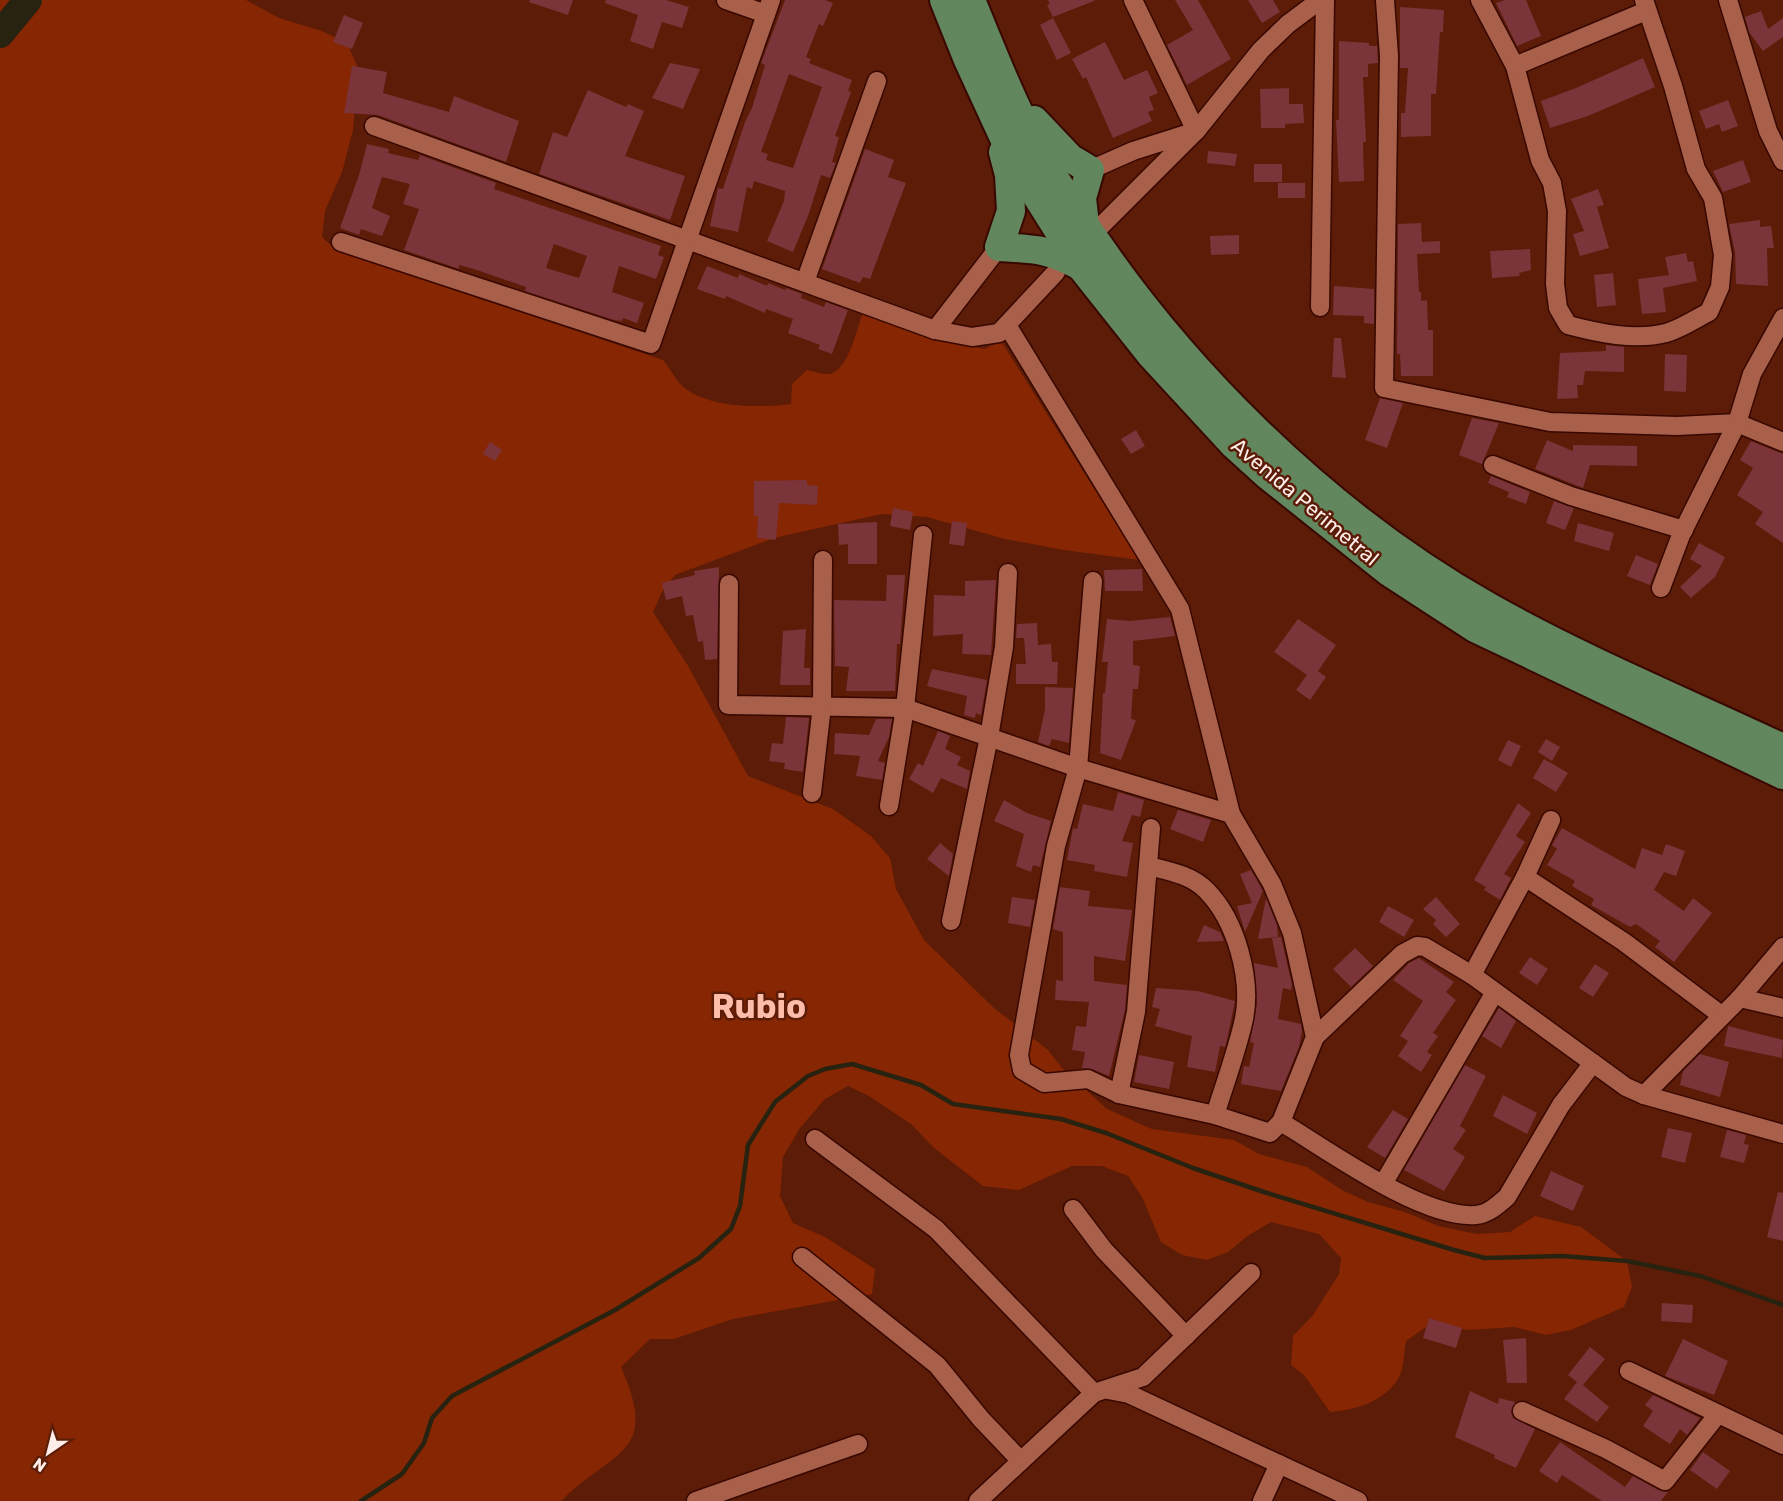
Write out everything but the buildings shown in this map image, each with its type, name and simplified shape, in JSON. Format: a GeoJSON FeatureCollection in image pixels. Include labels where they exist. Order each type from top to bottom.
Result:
{"type":"FeatureCollection","features":[{"type":"Feature","properties":{"kind":"main road","name":"Avenida Perimetral"},"geometry":{"type":"LineString","coordinates":[[944,0],[1014,160],[1069,270],[1234,445],[1315,515],[1389,572],[1475,628],[1783,775]]}},
{"type":"Feature","properties":{"kind":"main road","name":"Avenida Perimetral"},"geometry":{"type":"LineString","coordinates":[[971,0],[1036,148],[1094,225],[1103,253],[1170,339],[1252,427],[1322,489],[1403,551],[1488,606],[1783,748]]}},
{"type":"Feature","properties":{"kind":"main road"},"geometry":{"type":"LineString","coordinates":[[1010,91],[1046,135],[1070,158],[1090,170],[1082,198],[1094,225]]}},
{"type":"Feature","properties":{"kind":"main road"},"geometry":{"type":"LineString","coordinates":[[995,117],[1009,175],[1011,211],[999,247],[1042,249],[1058,254],[1069,270]]}},
{"type":"Feature","properties":{"kind":"street"},"geometry":{"type":"LineString","coordinates":[[341,242],[651,344],[769,7],[726,0]]}},
{"type":"Feature","properties":{"kind":"street"},"geometry":{"type":"LineString","coordinates":[[1094,225],[1196,131],[1261,50],[1288,24],[1320,0]]}},
{"type":"Feature","properties":{"kind":"street"},"geometry":{"type":"LineString","coordinates":[[1320,307],[1325,0]]}},
{"type":"Feature","properties":{"kind":"street"},"geometry":{"type":"LineString","coordinates":[[1385,0],[1389,56],[1384,388],[1550,422],[1677,426],[1737,423],[1783,442]]}},
{"type":"Feature","properties":{"kind":"street"},"geometry":{"type":"LineString","coordinates":[[1480,0],[1515,66],[1540,160],[1552,183],[1557,211],[1555,284],[1558,308],[1568,326],[1599,333],[1629,335],[1666,333],[1709,312],[1720,287],[1723,255],[1713,198],[1696,169],[1673,86],[1645,5],[1515,66]]}},
{"type":"Feature","properties":{"kind":"street"},"geometry":{"type":"LineString","coordinates":[[1728,0],[1767,131],[1783,161]]}},
{"type":"Feature","properties":{"kind":"street"},"geometry":{"type":"LineString","coordinates":[[1136,1],[1196,131]]}},
{"type":"Feature","properties":{"kind":"street"},"geometry":{"type":"LineString","coordinates":[[806,282],[877,81]]}},
{"type":"Feature","properties":{"kind":"street"},"geometry":{"type":"LineString","coordinates":[[374,126],[935,330],[972,337],[999,333],[1069,270]]}},
{"type":"Feature","properties":{"kind":"street"},"geometry":{"type":"LineString","coordinates":[[1090,170],[1133,151],[1196,131]]}},
{"type":"Feature","properties":{"kind":"street"},"geometry":{"type":"LineString","coordinates":[[935,330],[999,247]]}},
{"type":"Feature","properties":{"kind":"street"},"geometry":{"type":"LineString","coordinates":[[1661,588],[1684,530],[1737,423],[1752,374],[1783,318]]}},
{"type":"Feature","properties":{"kind":"street"},"geometry":{"type":"LineString","coordinates":[[1007,325],[1179,609],[1231,814],[1272,884],[1292,933],[1315,1037]]}},
{"type":"Feature","properties":{"kind":"street"},"geometry":{"type":"LineString","coordinates":[[1493,465],[1572,496],[1684,530]]}},
{"type":"Feature","properties":{"kind":"street"},"geometry":{"type":"LineString","coordinates":[[889,806],[905,708],[922,535]]}},
{"type":"Feature","properties":{"kind":"street"},"geometry":{"type":"LineString","coordinates":[[812,793],[822,706],[823,560]]}},
{"type":"Feature","properties":{"kind":"street"},"geometry":{"type":"LineString","coordinates":[[951,921],[990,737],[1004,647],[1008,573]]}},
{"type":"Feature","properties":{"kind":"street"},"geometry":{"type":"LineString","coordinates":[[1093,581],[1078,768],[1056,846],[1029,1010],[1019,1056],[1022,1070],[1044,1083],[1088,1079],[1119,1094],[1215,1115],[1270,1133],[1281,1122],[1315,1037],[1410,949],[1425,947],[1472,975],[1626,1087],[1644,1095],[1783,1134]]}},
{"type":"Feature","properties":{"kind":"street"},"geometry":{"type":"LineString","coordinates":[[729,584],[728,705],[905,708],[1078,768],[1231,814]]}},
{"type":"Feature","properties":{"kind":"street"},"geometry":{"type":"LineString","coordinates":[[1472,975],[1525,877],[1551,820]]}},
{"type":"Feature","properties":{"kind":"street"},"geometry":{"type":"LineString","coordinates":[[1119,1094],[1136,1012],[1151,828]]}},
{"type":"Feature","properties":{"kind":"street"},"geometry":{"type":"LineString","coordinates":[[1149,866],[1182,875],[1206,890],[1223,912],[1243,968],[1244,1018],[1215,1115]]}},
{"type":"Feature","properties":{"kind":"street"},"geometry":{"type":"LineString","coordinates":[[1525,877],[1624,942],[1721,1015]]}},
{"type":"Feature","properties":{"kind":"street"},"geometry":{"type":"LineString","coordinates":[[1644,1095],[1740,998],[1783,948]]}},
{"type":"Feature","properties":{"kind":"street"},"geometry":{"type":"LineString","coordinates":[[1383,1184],[1495,992]]}},
{"type":"Feature","properties":{"kind":"street"},"geometry":{"type":"LineString","coordinates":[[1740,998],[1783,1008]]}},
{"type":"Feature","properties":{"kind":"street"},"geometry":{"type":"LineString","coordinates":[[1281,1122],[1383,1184],[1456,1215],[1479,1215],[1495,1208],[1507,1197],[1561,1105],[1593,1063]]}},
{"type":"Feature","properties":{"kind":"street"},"geometry":{"type":"LineString","coordinates":[[815,1139],[936,1229],[1101,1391],[1129,1394],[1358,1501]]}},
{"type":"Feature","properties":{"kind":"street"},"geometry":{"type":"LineString","coordinates":[[1073,1209],[1104,1250],[1186,1336]]}},
{"type":"Feature","properties":{"kind":"street"},"geometry":{"type":"LineString","coordinates":[[802,1257],[937,1365],[981,1419],[1022,1461]]}},
{"type":"Feature","properties":{"kind":"street"},"geometry":{"type":"LineString","coordinates":[[978,1501],[1101,1391],[1143,1377],[1251,1273]]}},
{"type":"Feature","properties":{"kind":"street"},"geometry":{"type":"LineString","coordinates":[[1629,1371],[1783,1445]]}},
{"type":"Feature","properties":{"kind":"street"},"geometry":{"type":"LineString","coordinates":[[1522,1411],[1606,1449],[1665,1481],[1718,1414]]}},
{"type":"Feature","properties":{"kind":"street"},"geometry":{"type":"LineString","coordinates":[[696,1501],[858,1444]]}},
{"type":"Feature","properties":{"kind":"street"},"geometry":{"type":"LineString","coordinates":[[1262,1501],[1279,1464]]}},
{"type":"Feature","properties":{"kind":"shaded area"},"geometry":{"type":"Polygon","coordinates":[[[0,0],[246,0],[279,18],[322,31],[347,43],[358,68],[353,130],[342,172],[325,211],[322,237],[337,251],[663,360],[686,389],[709,400],[751,406],[791,404],[792,384],[807,370],[830,374],[837,371],[851,347],[863,312],[950,342],[984,349],[1001,341],[1139,560],[1005,539],[927,517],[882,514],[774,538],[675,575],[662,592],[653,612],[687,664],[748,776],[833,809],[871,836],[890,858],[896,889],[924,940],[994,1008],[1048,1050],[1062,1068],[1107,1109],[1152,1129],[1234,1140],[1259,1154],[1307,1167],[1342,1190],[1368,1202],[1405,1212],[1438,1226],[1477,1234],[1510,1232],[1535,1216],[1581,1227],[1627,1261],[1632,1287],[1624,1307],[1571,1330],[1546,1335],[1514,1327],[1469,1330],[1429,1325],[1406,1341],[1400,1375],[1385,1394],[1359,1407],[1330,1412],[1304,1375],[1291,1365],[1293,1336],[1313,1315],[1339,1274],[1341,1258],[1319,1234],[1271,1222],[1249,1235],[1228,1252],[1207,1260],[1182,1255],[1161,1242],[1142,1197],[1128,1176],[1102,1166],[1072,1166],[1019,1190],[983,1186],[934,1148],[911,1124],[869,1096],[848,1086],[825,1099],[800,1128],[783,1157],[780,1196],[793,1223],[825,1237],[875,1269],[872,1294],[733,1319],[674,1339],[650,1339],[621,1367],[632,1396],[636,1418],[633,1434],[626,1448],[561,1501],[0,1501],[0,0]]]}},
{"type":"Feature","properties":{"kind":"waterway"},"geometry":{"type":"LineString","coordinates":[[0,34],[28,0]]}},
{"type":"Feature","properties":{"kind":"waterway"},"geometry":{"type":"LineString","coordinates":[[361,1501],[402,1474],[424,1443],[432,1418],[452,1396],[615,1310],[699,1258],[731,1229],[740,1206],[748,1145],[775,1102],[808,1076],[825,1069],[852,1064],[921,1085],[953,1104],[1061,1119],[1106,1133],[1193,1168],[1264,1192],[1454,1250],[1485,1258],[1562,1256],[1627,1261],[1700,1276],[1783,1305]]}},
{"type":"Feature","properties":{"kind":"district","name":"Rubio"},"geometry":{"type":"Point","coordinates":[759,1006]}}]}
